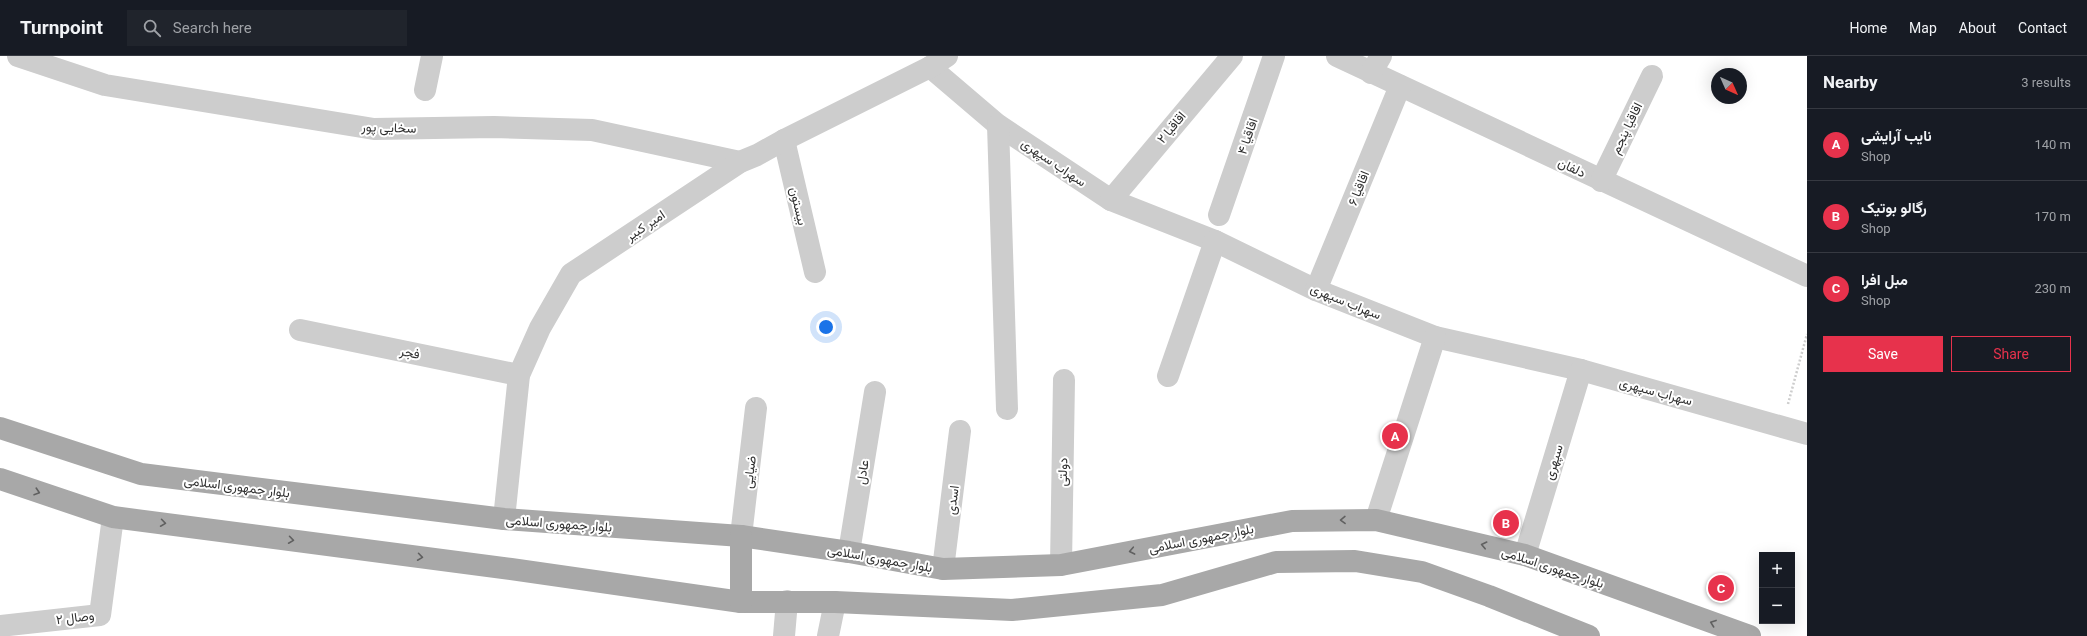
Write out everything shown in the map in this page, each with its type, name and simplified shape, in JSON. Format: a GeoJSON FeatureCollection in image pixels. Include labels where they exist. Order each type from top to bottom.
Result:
{"type":"FeatureCollection","features":[{"type":"Feature","properties":{"kind":"main road","name":"بلوار جمهوری اسلامی"},"geometry":{"type":"LineString","coordinates":[[0,428],[141,474],[504,519],[741,536],[849,552],[943,570],[1061,565],[1292,521],[1376,520],[1525,555],[1750,636]]}},
{"type":"Feature","properties":{"kind":"main road"},"geometry":{"type":"LineString","coordinates":[[0,480],[113,517],[503,568],[741,602],[835,602],[1012,610],[1162,595],[1276,562],[1355,561],[1422,572],[1489,596],[1589,636]]}},
{"type":"Feature","properties":{"kind":"main road"},"geometry":{"type":"LineString","coordinates":[[741,536],[741,602]]}},
{"type":"Feature","properties":{"kind":"street","name":"سخایی پور"},"geometry":{"type":"LineString","coordinates":[[18,56],[106,84],[374,129],[494,126],[592,130],[740,162]]}},
{"type":"Feature","properties":{"kind":"street"},"geometry":{"type":"LineString","coordinates":[[425,90],[432,56]]}},
{"type":"Feature","properties":{"kind":"street","name":"اقاقیا ۲"},"geometry":{"type":"LineString","coordinates":[[1111,200],[1232,56]]}},
{"type":"Feature","properties":{"kind":"street","name":"اقاقیا ۴"},"geometry":{"type":"LineString","coordinates":[[1219,215],[1274,56]]}},
{"type":"Feature","properties":{"kind":"street","name":"دلفان"},"geometry":{"type":"LineString","coordinates":[[1338,56],[1376,64],[1400,86],[1807,276]]}},
{"type":"Feature","properties":{"kind":"street","name":"امیر کبیر"},"geometry":{"type":"LineString","coordinates":[[504,519],[519,375],[540,328],[571,274],[740,162],[758,155],[784,140],[939,62]]}},
{"type":"Feature","properties":{"kind":"street","name":"سهراب سپهری"},"geometry":{"type":"LineString","coordinates":[[939,62],[998,125],[1111,200],[1215,241],[1316,290],[1435,337],[1581,370],[1782,425],[1807,434]]}},
{"type":"Feature","properties":{"kind":"street","name":"اقاقیا پنجم"},"geometry":{"type":"LineString","coordinates":[[1601,181],[1652,76]]}},
{"type":"Feature","properties":{"kind":"street","name":"اقاقیا ۶"},"geometry":{"type":"LineString","coordinates":[[1316,290],[1400,86]]}},
{"type":"Feature","properties":{"kind":"street"},"geometry":{"type":"LineString","coordinates":[[998,125],[1007,409]]}},
{"type":"Feature","properties":{"kind":"street","name":"بیستون"},"geometry":{"type":"LineString","coordinates":[[784,140],[815,272]]}},
{"type":"Feature","properties":{"kind":"street"},"geometry":{"type":"LineString","coordinates":[[1168,376],[1215,241]]}},
{"type":"Feature","properties":{"kind":"street","name":"فجر"},"geometry":{"type":"LineString","coordinates":[[300,330],[519,375]]}},
{"type":"Feature","properties":{"kind":"street"},"geometry":{"type":"LineString","coordinates":[[1376,520],[1435,337]]}},
{"type":"Feature","properties":{"kind":"street","name":"سپهری"},"geometry":{"type":"LineString","coordinates":[[1525,555],[1581,370]]}},
{"type":"Feature","properties":{"kind":"street","name":"دولتی"},"geometry":{"type":"LineString","coordinates":[[1061,565],[1064,380]]}},
{"type":"Feature","properties":{"kind":"street","name":"عادل"},"geometry":{"type":"LineString","coordinates":[[849,552],[875,392]]}},
{"type":"Feature","properties":{"kind":"street","name":"ضیایی"},"geometry":{"type":"LineString","coordinates":[[741,536],[756,408]]}},
{"type":"Feature","properties":{"kind":"street","name":"اسدی"},"geometry":{"type":"LineString","coordinates":[[943,570],[960,431]]}},
{"type":"Feature","properties":{"kind":"street","name":"وصال ۲"},"geometry":{"type":"LineString","coordinates":[[0,626],[100,615],[113,517]]}},
{"type":"Feature","properties":{"kind":"street"},"geometry":{"type":"LineString","coordinates":[[784,636],[787,601]]}},
{"type":"Feature","properties":{"kind":"street"},"geometry":{"type":"LineString","coordinates":[[828,636],[835,602]]}},
{"type":"Feature","properties":{"kind":"path"},"geometry":{"type":"LineString","coordinates":[[1782,425],[1807,334]]}},
{"type":"Feature","properties":{"kind":"place","name":"نایب آرایشی"},"geometry":{"type":"Point","coordinates":[1395,436]}},
{"type":"Feature","properties":{"kind":"place","name":"رگالو بوتیک"},"geometry":{"type":"Point","coordinates":[1506,523]}},
{"type":"Feature","properties":{"kind":"place","name":"مبل افرا"},"geometry":{"type":"Point","coordinates":[1721,588]}}]}
